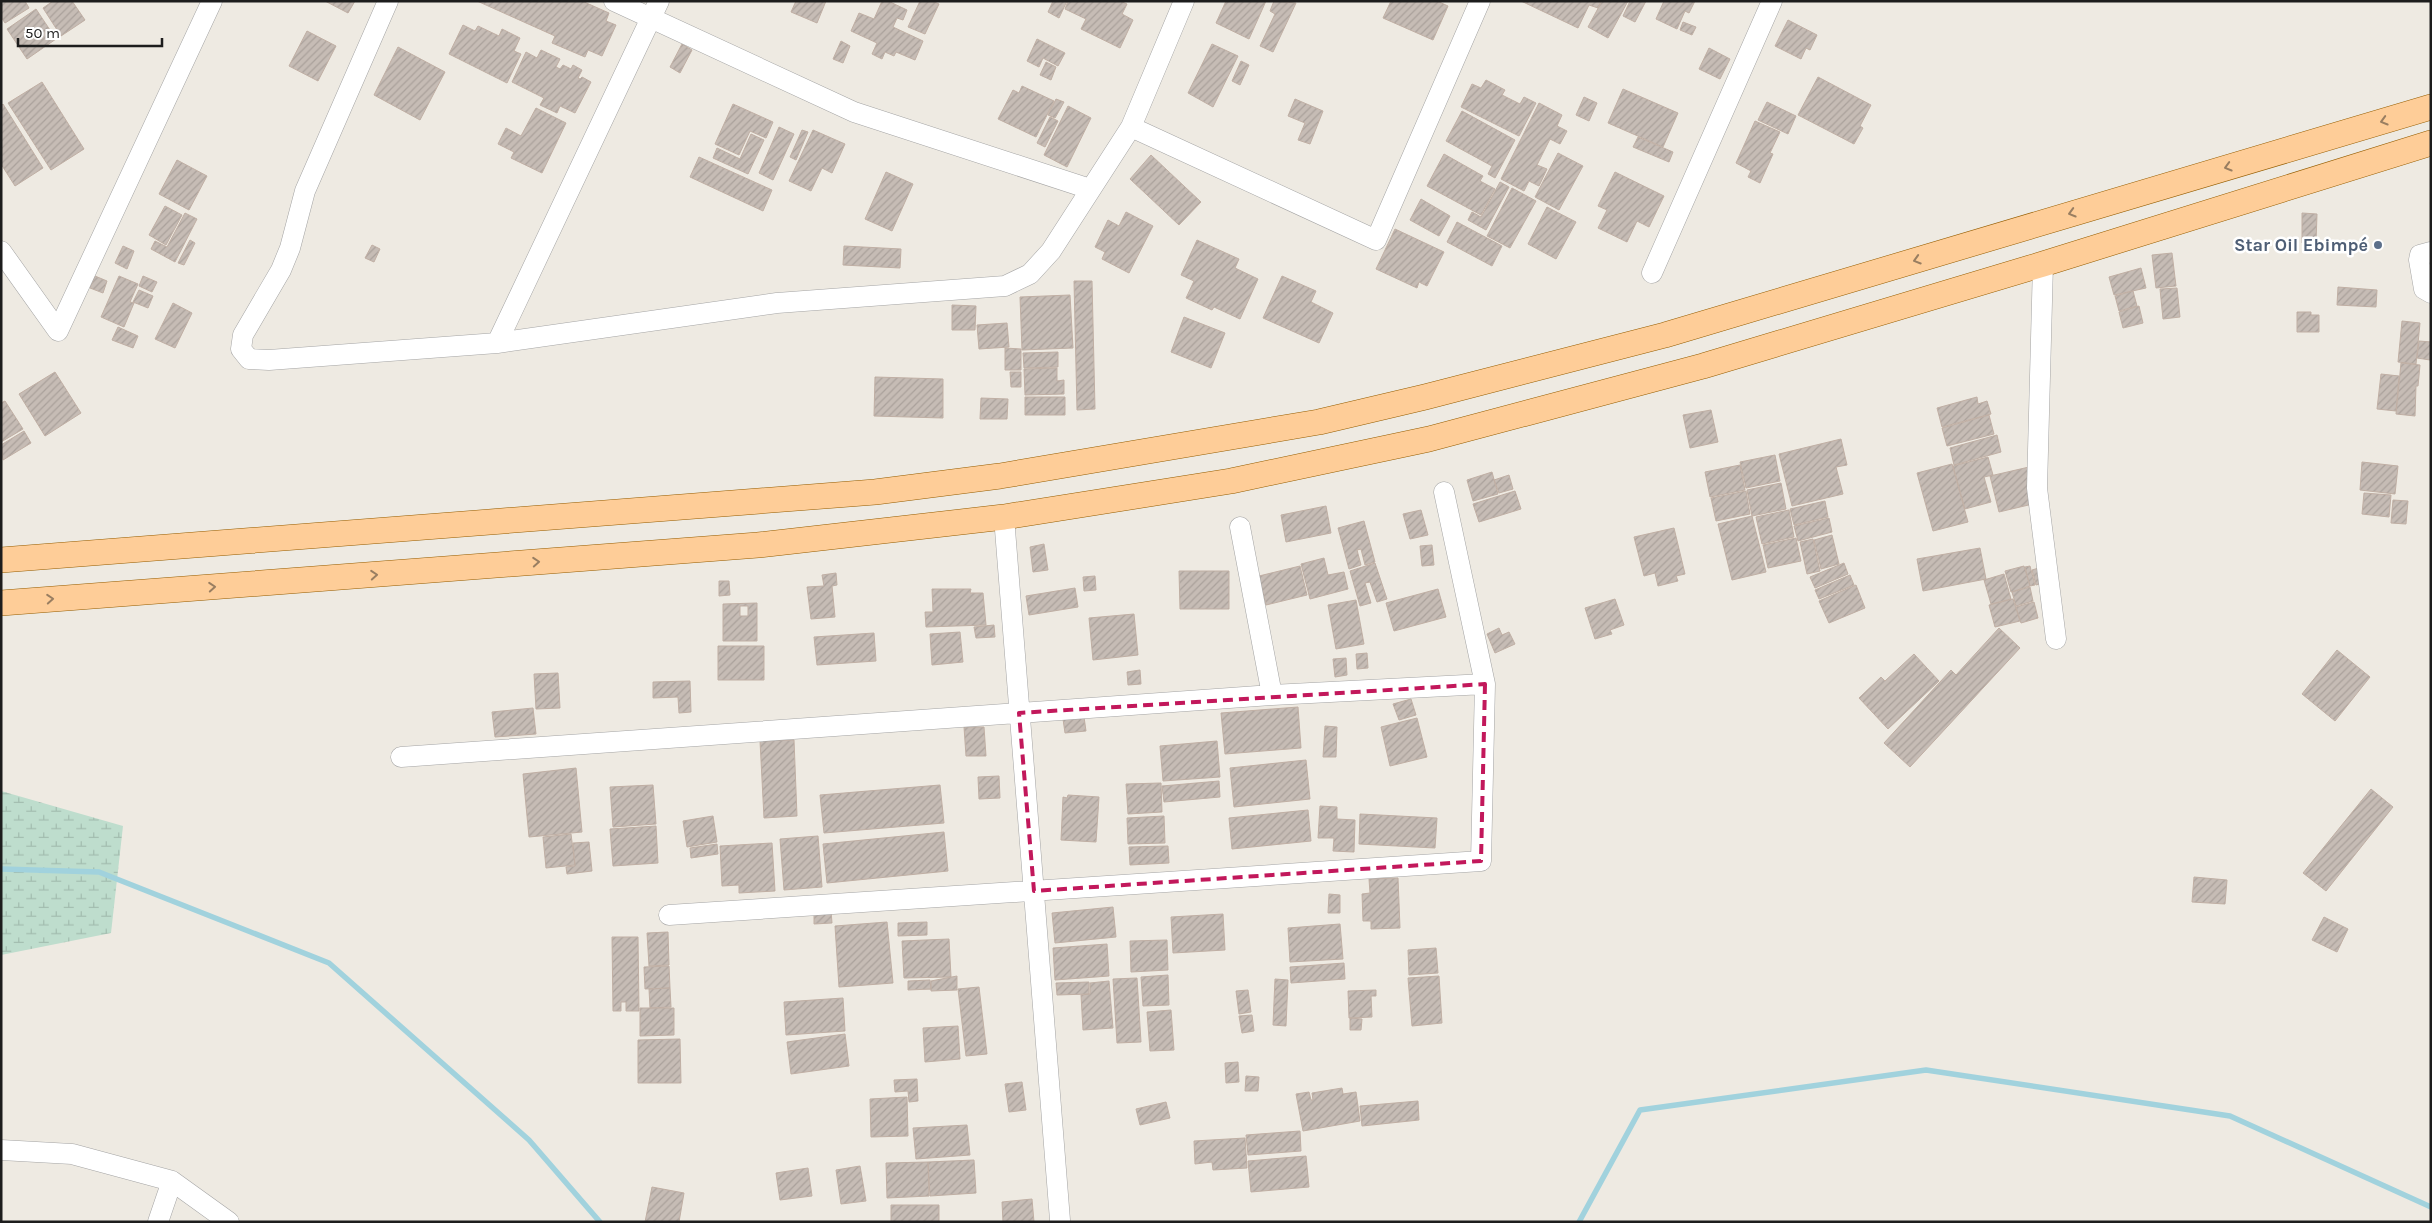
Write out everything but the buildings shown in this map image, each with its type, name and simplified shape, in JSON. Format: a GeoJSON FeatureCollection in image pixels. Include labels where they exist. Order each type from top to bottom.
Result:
{"type":"FeatureCollection","features":[{"type":"Feature","properties":{"kind":"main road"},"geometry":{"type":"LineString","coordinates":[[1,560],[875,492],[1000,476],[1318,422],[1425,397],[1665,335],[2431,107]]}},
{"type":"Feature","properties":{"kind":"main road"},"geometry":{"type":"LineString","coordinates":[[1,603],[758,545],[1004,517],[1231,481],[1429,440],[1703,366],[2043,264],[2431,143]]}},
{"type":"Feature","properties":{"kind":"street"},"geometry":{"type":"LineString","coordinates":[[1,251],[58,331],[212,1]]}},
{"type":"Feature","properties":{"kind":"street"},"geometry":{"type":"LineString","coordinates":[[388,1],[305,191],[290,248],[281,270],[243,335],[241,349],[249,359],[269,360],[497,343],[777,303],[1005,286],[1030,274],[1051,251],[1130,127],[1184,1]]}},
{"type":"Feature","properties":{"kind":"street"},"geometry":{"type":"LineString","coordinates":[[614,1],[655,10],[854,112],[1090,189]]}},
{"type":"Feature","properties":{"kind":"street"},"geometry":{"type":"LineString","coordinates":[[1130,127],[1376,240],[1480,1]]}},
{"type":"Feature","properties":{"kind":"street"},"geometry":{"type":"LineString","coordinates":[[1652,273],[1772,1]]}},
{"type":"Feature","properties":{"kind":"street"},"geometry":{"type":"LineString","coordinates":[[497,343],[655,10]]}},
{"type":"Feature","properties":{"kind":"street"},"geometry":{"type":"LineString","coordinates":[[2431,252],[2420,255],[2419,260],[2424,289],[2431,293]]}},
{"type":"Feature","properties":{"kind":"street"},"geometry":{"type":"LineString","coordinates":[[2043,264],[2037,488],[2056,639]]}},
{"type":"Feature","properties":{"kind":"street"},"geometry":{"type":"LineString","coordinates":[[669,915],[1481,861],[1485,684],[1444,492]]}},
{"type":"Feature","properties":{"kind":"street"},"geometry":{"type":"LineString","coordinates":[[1004,517],[1060,1220]]}},
{"type":"Feature","properties":{"kind":"street"},"geometry":{"type":"LineString","coordinates":[[1240,527],[1272,695]]}},
{"type":"Feature","properties":{"kind":"street"},"geometry":{"type":"LineString","coordinates":[[401,757],[1272,695],[1485,684]]}},
{"type":"Feature","properties":{"kind":"street"},"geometry":{"type":"LineString","coordinates":[[1,1150],[72,1154],[172,1181],[228,1222]]}},
{"type":"Feature","properties":{"kind":"street"},"geometry":{"type":"LineString","coordinates":[[158,1222],[172,1181]]}},
{"type":"Feature","properties":{"kind":"highlighted area"},"geometry":{"type":"Polygon","coordinates":[[[1485,684],[1481,861],[1034,891],[1019,713],[1485,684]]]}},
{"type":"Feature","properties":{"kind":"green space"},"geometry":{"type":"Polygon","coordinates":[[[1,791],[123,826],[111,933],[1,955],[1,791]]]}},
{"type":"Feature","properties":{"kind":"waterway"},"geometry":{"type":"LineString","coordinates":[[1,869],[99,872],[329,963],[529,1140],[600,1222]]}},
{"type":"Feature","properties":{"kind":"waterway"},"geometry":{"type":"LineString","coordinates":[[1579,1222],[1640,1110],[1926,1070],[2230,1116],[2431,1207]]}},
{"type":"Feature","properties":{"kind":"place","name":"Star Oil Ebimpé"},"geometry":{"type":"Point","coordinates":[2378,245]}}]}
